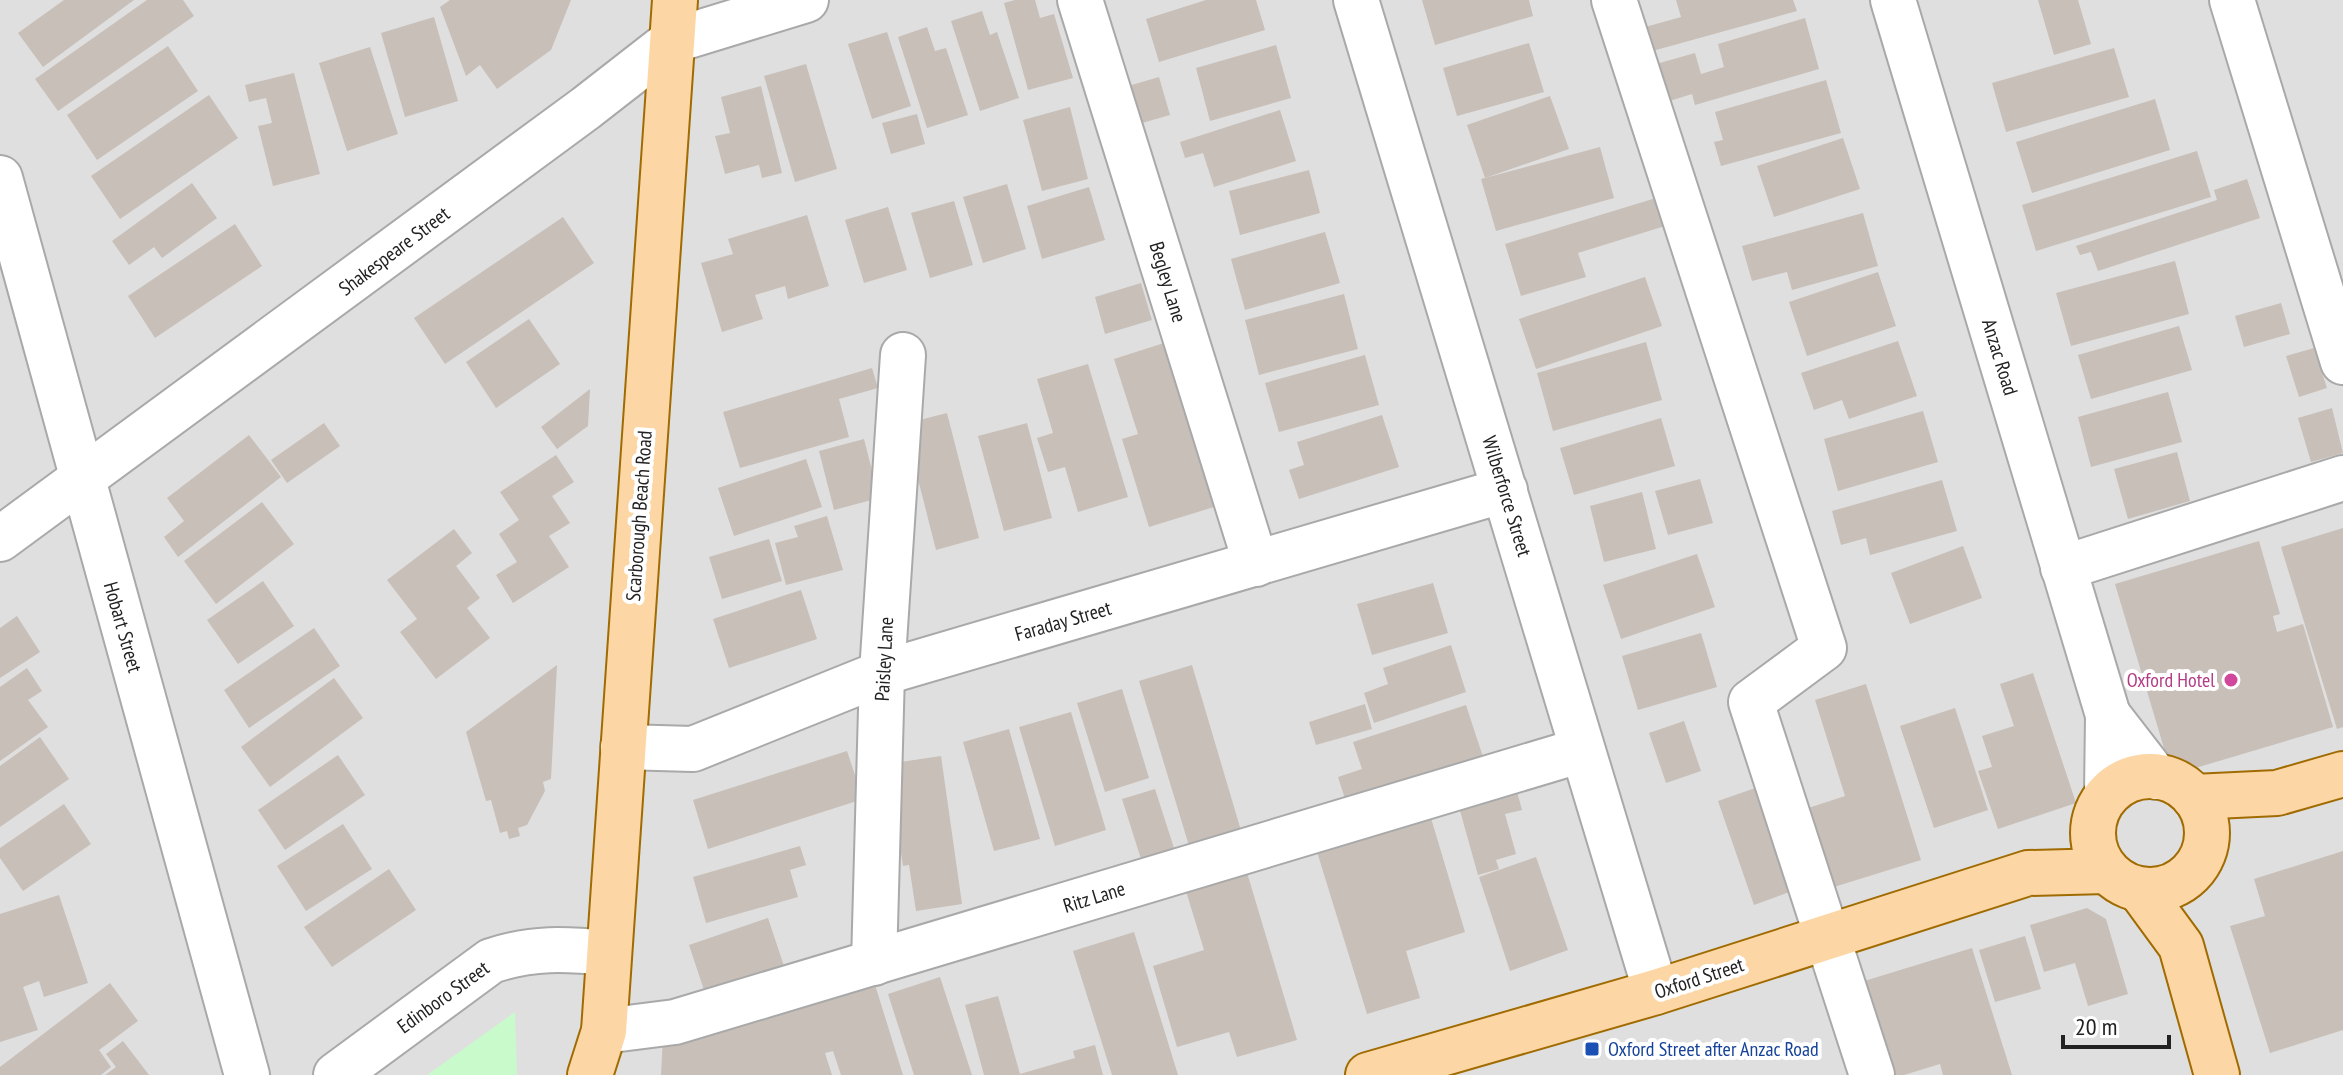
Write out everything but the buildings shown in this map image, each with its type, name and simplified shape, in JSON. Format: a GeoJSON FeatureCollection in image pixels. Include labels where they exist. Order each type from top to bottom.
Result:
{"type":"FeatureCollection","features":[{"type":"Feature","properties":{"kind":"main road","name":"Scarborough Beach Road"},"geometry":{"type":"LineString","coordinates":[[590,1075],[604,1031],[674,20]]}},
{"type":"Feature","properties":{"kind":"main road"},"geometry":{"type":"LineString","coordinates":[[2217,1075],[2181,946],[2095,852],[2100,810],[2129,779],[2175,787],[2277,793],[2343,774]]}},
{"type":"Feature","properties":{"kind":"main road"},"geometry":{"type":"LineString","coordinates":[[2175,787],[2205,817],[2181,946]]}},
{"type":"Feature","properties":{"kind":"main road"},"geometry":{"type":"LineString","coordinates":[[2123,881],[2161,890],[2277,793]]}},
{"type":"Feature","properties":{"kind":"main road","name":"Oxford Street"},"geometry":{"type":"LineString","coordinates":[[2028,873],[2100,810]]}},
{"type":"Feature","properties":{"kind":"main road","name":"Oxford Street"},"geometry":{"type":"LineString","coordinates":[[1368,1075],[1656,992],[2028,873],[2123,881]]}},
{"type":"Feature","properties":{"kind":"main road","name":"Scarborough Beach Road"},"geometry":{"type":"LineString","coordinates":[[604,1031],[614,1075]]}},
{"type":"Feature","properties":{"kind":"street","name":"Shakespeare Street"},"geometry":{"type":"LineString","coordinates":[[0,539],[82,481],[674,20],[806,0]]}},
{"type":"Feature","properties":{"kind":"street","name":"Begley Lane"},"geometry":{"type":"LineString","coordinates":[[1080,0],[1256,564]]}},
{"type":"Feature","properties":{"kind":"street","name":"Wilberforce Street"},"geometry":{"type":"LineString","coordinates":[[1356,0],[1656,992]]}},
{"type":"Feature","properties":{"kind":"street"},"geometry":{"type":"LineString","coordinates":[[1614,0],[1824,648],[1751,702],[1830,935],[1872,1075]]}},
{"type":"Feature","properties":{"kind":"street","name":"Anzac Road"},"geometry":{"type":"LineString","coordinates":[[1893,0],[2108,715],[2100,810]]}},
{"type":"Feature","properties":{"kind":"street"},"geometry":{"type":"LineString","coordinates":[[2232,0],[2343,362]]}},
{"type":"Feature","properties":{"kind":"street","name":"Hobart Street"},"geometry":{"type":"LineString","coordinates":[[0,178],[247,1075]]}},
{"type":"Feature","properties":{"kind":"street","name":"Paisley Lane"},"geometry":{"type":"LineString","coordinates":[[874,963],[882,673],[903,355]]}},
{"type":"Feature","properties":{"kind":"street"},"geometry":{"type":"LineString","coordinates":[[2063,568],[2343,478]]}},
{"type":"Feature","properties":{"kind":"street","name":"Faraday Street"},"geometry":{"type":"LineString","coordinates":[[623,747],[693,749],[882,673],[1505,490]]}},
{"type":"Feature","properties":{"kind":"street","name":"Anzac Road"},"geometry":{"type":"LineString","coordinates":[[2108,715],[2175,787]]}},
{"type":"Feature","properties":{"kind":"street","name":"Ritz Lane"},"geometry":{"type":"LineString","coordinates":[[604,1031],[675,1022],[1582,750]]}},
{"type":"Feature","properties":{"kind":"street","name":"Edinboro Street"},"geometry":{"type":"LineString","coordinates":[[336,1075],[491,961],[521,951],[553,948],[609,953]]}},
{"type":"Feature","properties":{"kind":"shaded area"},"geometry":{"type":"Polygon","coordinates":[[[0,0],[2343,0],[2343,1075],[0,1075],[0,0]]]}},
{"type":"Feature","properties":{"kind":"green space"},"geometry":{"type":"Polygon","coordinates":[[[515,1012],[517,1075],[427,1075],[515,1012]]]}},
{"type":"Feature","properties":{"kind":"place","name":"Oxford Hotel"},"geometry":{"type":"Point","coordinates":[2231,680]}},
{"type":"Feature","properties":{"kind":"place","name":"Oxford Street after Anzac Road"},"geometry":{"type":"Point","coordinates":[1592,1049]}}]}
